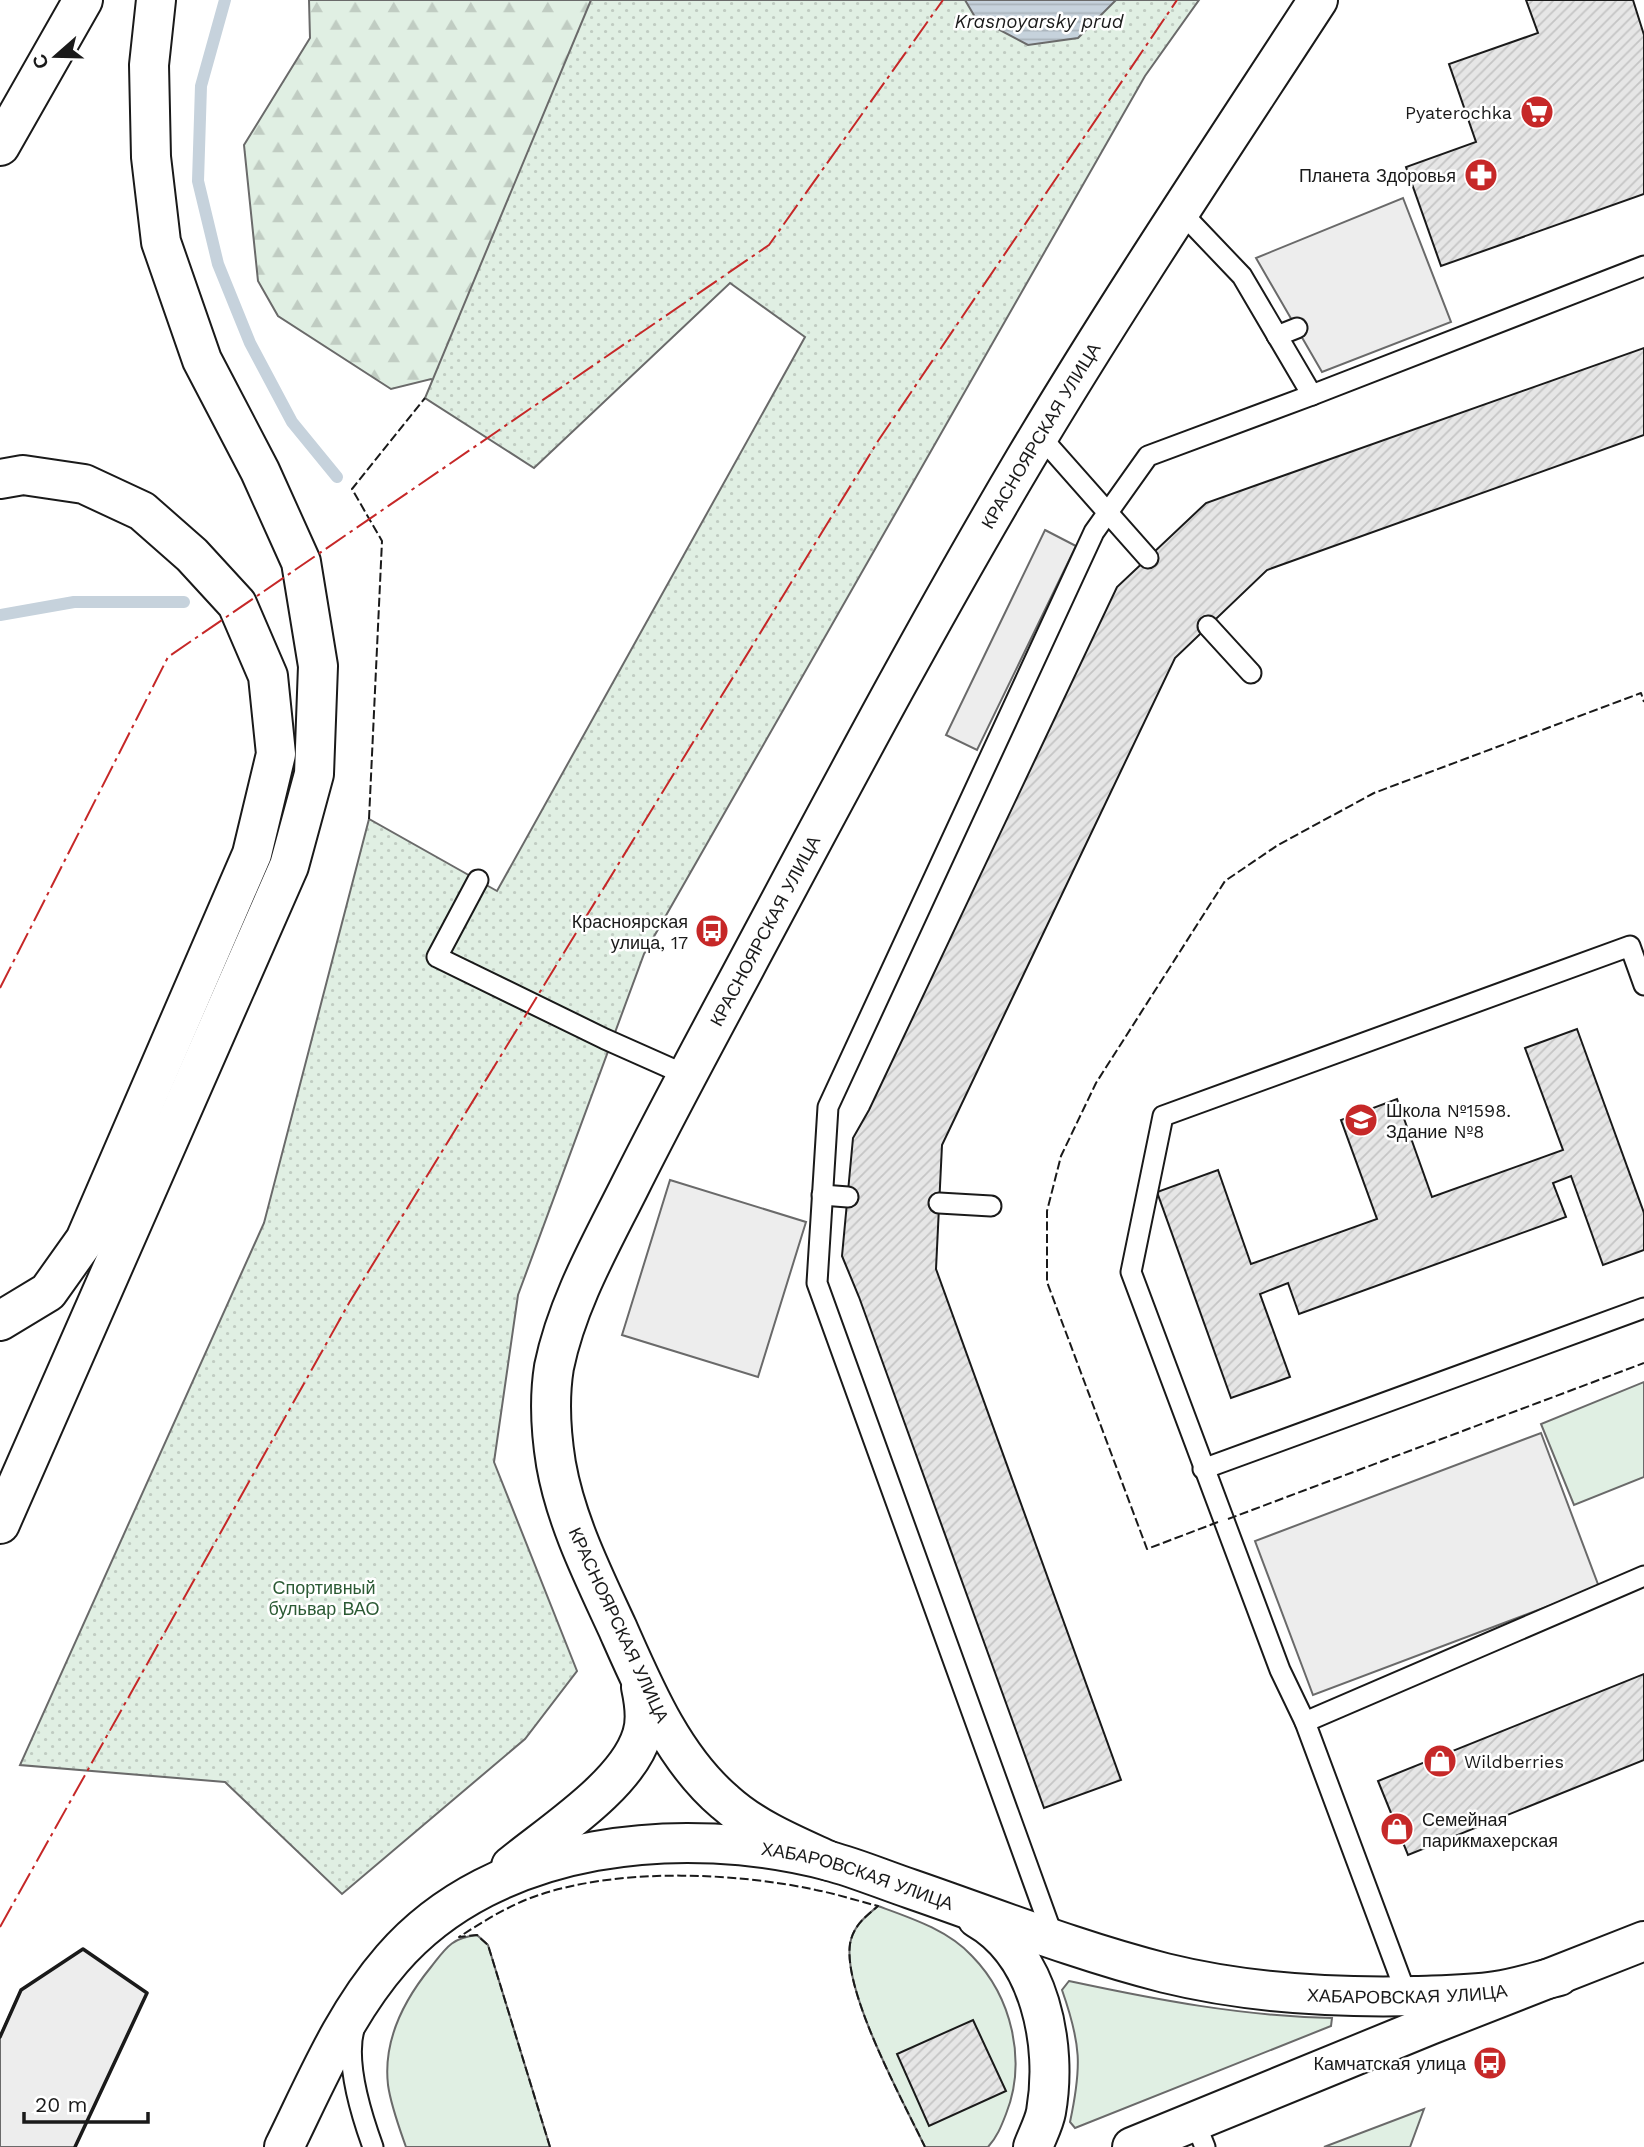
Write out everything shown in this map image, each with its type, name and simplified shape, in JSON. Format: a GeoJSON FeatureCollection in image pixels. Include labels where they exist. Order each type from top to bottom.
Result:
{"type":"FeatureCollection","features":[{"type":"Feature","properties":{"kind":"main road"},"geometry":{"type":"LineString","coordinates":[[0,146],[83,0]]}},
{"type":"Feature","properties":{"kind":"main road"},"geometry":{"type":"LineString","coordinates":[[0,1524],[289,866],[314,774],[318,666],[301,562],[260,471],[202,360],[161,243],[151,157],[149,92],[156,0]]}},
{"type":"Feature","properties":{"kind":"main road","name":"КРАСНОЯРСКАЯ УЛИЦА"},"geometry":{"type":"LineString","coordinates":[[829,1861],[767,1832],[725,1803],[696,1773],[667,1728],[637,1671],[571,1520],[557,1468],[552,1430],[554,1370],[568,1319],[595,1254],[686,1075],[905,669],[1040,436],[1180,211],[1318,0]]}},
{"type":"Feature","properties":{"kind":"main road"},"geometry":{"type":"LineString","coordinates":[[0,479],[23,475],[84,484],[142,511],[192,555],[237,604],[268,676],[276,754],[252,854],[85,1240],[48,1292],[0,1321]]}},
{"type":"Feature","properties":{"kind":"main road"},"geometry":{"type":"LineString","coordinates":[[485,1887],[609,1786],[632,1756],[643,1733],[644,1700],[637,1671]]}},
{"type":"Feature","properties":{"kind":"main road","name":"ХАБАРОВСКАЯ УЛИЦА"},"geometry":{"type":"LineString","coordinates":[[284,2147],[337,2038],[364,1994],[393,1958],[422,1930],[453,1906],[485,1887],[570,1856],[620,1847],[682,1843],[754,1847],[829,1861],[1095,1954],[1169,1974],[1234,1985],[1302,1993],[1407,1996],[1498,1991],[1559,1976]]}},
{"type":"Feature","properties":{"kind":"main road"},"geometry":{"type":"LineString","coordinates":[[951,1903],[985,1923],[1013,1950],[1036,1992],[1046,2029],[1051,2066],[1046,2114],[1032,2147]]}},
{"type":"Feature","properties":{"kind":"main road","name":"ХАБАРОВСКАЯ УЛИЦА"},"geometry":{"type":"LineString","coordinates":[[1132,2147],[1200,2135],[1430,2025],[1644,1941]]}},
{"type":"Feature","properties":{"kind":"lane"},"geometry":{"type":"LineString","coordinates":[[1180,211],[1242,276],[1312,395]]}},
{"type":"Feature","properties":{"kind":"lane"},"geometry":{"type":"LineString","coordinates":[[1054,1939],[817,1283],[828,1107],[1088,545],[1107,511],[1148,456],[1644,266]]}},
{"type":"Feature","properties":{"kind":"lane"},"geometry":{"type":"LineString","coordinates":[[1278,336],[1297,328]]}},
{"type":"Feature","properties":{"kind":"lane"},"geometry":{"type":"LineString","coordinates":[[1040,436],[1148,558]]}},
{"type":"Feature","properties":{"kind":"lane"},"geometry":{"type":"LineString","coordinates":[[1208,626],[1251,673]]}},
{"type":"Feature","properties":{"kind":"lane"},"geometry":{"type":"LineString","coordinates":[[478,880],[437,957],[605,1039],[686,1075]]}},
{"type":"Feature","properties":{"kind":"lane"},"geometry":{"type":"LineString","coordinates":[[1407,1996],[1305,1722],[1280,1670],[1203,1469],[1131,1272],[1163,1116],[1630,946],[1644,985]]}},
{"type":"Feature","properties":{"kind":"lane"},"geometry":{"type":"LineString","coordinates":[[822,1195],[848,1197]]}},
{"type":"Feature","properties":{"kind":"lane"},"geometry":{"type":"LineString","coordinates":[[939,1203],[991,1206]]}},
{"type":"Feature","properties":{"kind":"lane"},"geometry":{"type":"LineString","coordinates":[[1203,1469],[1644,1308]]}},
{"type":"Feature","properties":{"kind":"lane"},"geometry":{"type":"LineString","coordinates":[[1305,1722],[1644,1576]]}},
{"type":"Feature","properties":{"kind":"lane"},"geometry":{"type":"LineString","coordinates":[[364,1994],[351,2042],[356,2086],[373,2147]]}},
{"type":"Feature","properties":{"kind":"green space"},"geometry":{"type":"Polygon","coordinates":[[[309,0],[889,0],[519,434],[431,379],[391,389],[278,316],[258,281],[244,145],[310,38],[309,0]]]}},
{"type":"Feature","properties":{"kind":"green space","name":"Спортивный бульвар ВАО"},"geometry":{"type":"Polygon","coordinates":[[[591,0],[1199,0],[1145,76],[644,954],[518,1295],[494,1462],[577,1671],[525,1739],[342,1894],[225,1782],[20,1765],[264,1223],[369,819],[497,891],[805,337],[730,283],[534,468],[425,398],[591,0]]]}},
{"type":"Feature","properties":{"kind":"green space"},"geometry":{"type":"Polygon","coordinates":[[[1644,1382],[1644,1477],[1574,1505],[1541,1424],[1644,1382]]]}},
{"type":"Feature","properties":{"kind":"green space"},"geometry":{"type":"Polygon","coordinates":[[[878,1906],[928,1926],[962,1947],[986,1972],[1006,2010],[1012,2030],[1015,2073],[1006,2114],[988,2147],[925,2147],[890,2075],[865,2017],[850,1965],[850,1944],[854,1932],[860,1922],[878,1906]]]}},
{"type":"Feature","properties":{"kind":"green space"},"geometry":{"type":"Polygon","coordinates":[[[477,1935],[488,1945],[550,2147],[406,2147],[388,2085],[389,2053],[397,2022],[412,1993],[445,1949],[455,1941],[477,1935]]]}},
{"type":"Feature","properties":{"kind":"green space"},"geometry":{"type":"Polygon","coordinates":[[[1069,1981],[1200,2006],[1332,2018],[1331,2026],[1075,2128],[1070,2122],[1078,2055],[1062,1990],[1069,1981]]]}},
{"type":"Feature","properties":{"kind":"green space"},"geometry":{"type":"Polygon","coordinates":[[[1424,2109],[1410,2147],[1324,2147],[1424,2109]]]}},
{"type":"Feature","properties":{"kind":"shaded area"},"geometry":{"type":"Polygon","coordinates":[[[1403,198],[1451,322],[1322,372],[1256,258],[1403,198]]]}},
{"type":"Feature","properties":{"kind":"shaded area"},"geometry":{"type":"Polygon","coordinates":[[[1045,530],[1076,546],[977,750],[946,735],[1045,530]]]}},
{"type":"Feature","properties":{"kind":"shaded area"},"geometry":{"type":"Polygon","coordinates":[[[670,1180],[806,1222],[758,1377],[622,1335],[670,1180]]]}},
{"type":"Feature","properties":{"kind":"shaded area"},"geometry":{"type":"Polygon","coordinates":[[[1541,1433],[1599,1587],[1313,1695],[1255,1541],[1541,1433]]]}},
{"type":"Feature","properties":{"kind":"shaded area"},"geometry":{"type":"Polygon","coordinates":[[[83,1949],[147,1993],[75,2147],[0,2147],[0,2036],[21,1990],[83,1949]]]}},
{"type":"Feature","properties":{"kind":"water","name":"Krasnoyarsky prud"},"geometry":{"type":"Polygon","coordinates":[[[965,0],[1116,0],[1078,38],[1028,45],[975,17],[965,0]]]}},
{"type":"Feature","properties":{"kind":"building"},"geometry":{"type":"Polygon","coordinates":[[[1526,0],[1633,0],[1644,35],[1644,194],[1441,266],[1406,167],[1476,142],[1449,64],[1538,33],[1526,0]]]}},
{"type":"Feature","properties":{"kind":"building"},"geometry":{"type":"Polygon","coordinates":[[[1644,348],[1644,435],[1267,570],[1175,658],[942,1145],[936,1269],[1121,1780],[1044,1808],[842,1256],[853,1138],[869,1110],[1117,587],[1206,503],[1644,348]]]}},
{"type":"Feature","properties":{"kind":"building"},"geometry":{"type":"Polygon","coordinates":[[[1577,1029],[1644,1213],[1644,1250],[1603,1265],[1571,1176],[1553,1183],[1566,1217],[1299,1314],[1288,1283],[1260,1294],[1290,1377],[1231,1398],[1157,1192],[1218,1170],[1251,1264],[1377,1219],[1341,1120],[1397,1099],[1432,1197],[1563,1150],[1525,1048],[1577,1029]]]}},
{"type":"Feature","properties":{"kind":"building"},"geometry":{"type":"Polygon","coordinates":[[[1644,1674],[1644,1760],[1408,1855],[1378,1781],[1644,1674]]]}},
{"type":"Feature","properties":{"kind":"building"},"geometry":{"type":"Polygon","coordinates":[[[973,2020],[1006,2091],[929,2126],[897,2054],[973,2020]]]}},
{"type":"Feature","properties":{"kind":"waterway"},"geometry":{"type":"LineString","coordinates":[[225,0],[201,86],[198,181],[218,264],[250,343],[292,422],[337,477]]}},
{"type":"Feature","properties":{"kind":"waterway"},"geometry":{"type":"LineString","coordinates":[[0,615],[74,602],[184,602]]}},
{"type":"Feature","properties":{"kind":"fence"},"geometry":{"type":"LineString","coordinates":[[369,819],[382,541],[352,489],[425,398]]}},
{"type":"Feature","properties":{"kind":"fence"},"geometry":{"type":"LineString","coordinates":[[1218,1522],[1147,1549],[1047,1282],[1047,1211],[1061,1156],[1096,1083],[1225,881],[1278,845],[1374,793],[1641,693],[1644,702]]}},
{"type":"Feature","properties":{"kind":"fence"},"geometry":{"type":"LineString","coordinates":[[1228,1519],[1644,1363]]}},
{"type":"Feature","properties":{"kind":"fence"},"geometry":{"type":"LineString","coordinates":[[550,2147],[488,1945],[477,1935],[459,1937],[508,1908],[571,1886],[604,1880],[677,1876],[749,1879],[784,1884],[878,1906],[860,1922],[854,1932],[850,1944],[850,1965],[865,2017],[925,2147]]}},
{"type":"Feature","properties":{"kind":"wall"},"geometry":{"type":"LineString","coordinates":[[0,2037],[21,1990],[83,1949],[147,1993],[75,2147]]}},
{"type":"Feature","properties":{"kind":"power"},"geometry":{"type":"LineString","coordinates":[[0,988],[168,657],[769,245],[943,0]]}},
{"type":"Feature","properties":{"kind":"power"},"geometry":{"type":"LineString","coordinates":[[0,1927],[349,1303],[878,441],[1177,0]]}},
{"type":"Feature","properties":{"kind":"place","name":"Pyaterochka"},"geometry":{"type":"Point","coordinates":[1537,112]}},
{"type":"Feature","properties":{"kind":"place","name":"Планета Здоровья"},"geometry":{"type":"Point","coordinates":[1481,175]}},
{"type":"Feature","properties":{"kind":"place","name":"Красноярская улица, 17"},"geometry":{"type":"Point","coordinates":[712,931]}},
{"type":"Feature","properties":{"kind":"place","name":"Школа №1598. Здание №8"},"geometry":{"type":"Point","coordinates":[1361,1120]}},
{"type":"Feature","properties":{"kind":"place","name":"Wildberries"},"geometry":{"type":"Point","coordinates":[1440,1761]}},
{"type":"Feature","properties":{"kind":"place","name":"Семейная парикмахерская"},"geometry":{"type":"Point","coordinates":[1397,1829]}},
{"type":"Feature","properties":{"kind":"place","name":"Камчатская улица"},"geometry":{"type":"Point","coordinates":[1490,2063]}}]}
